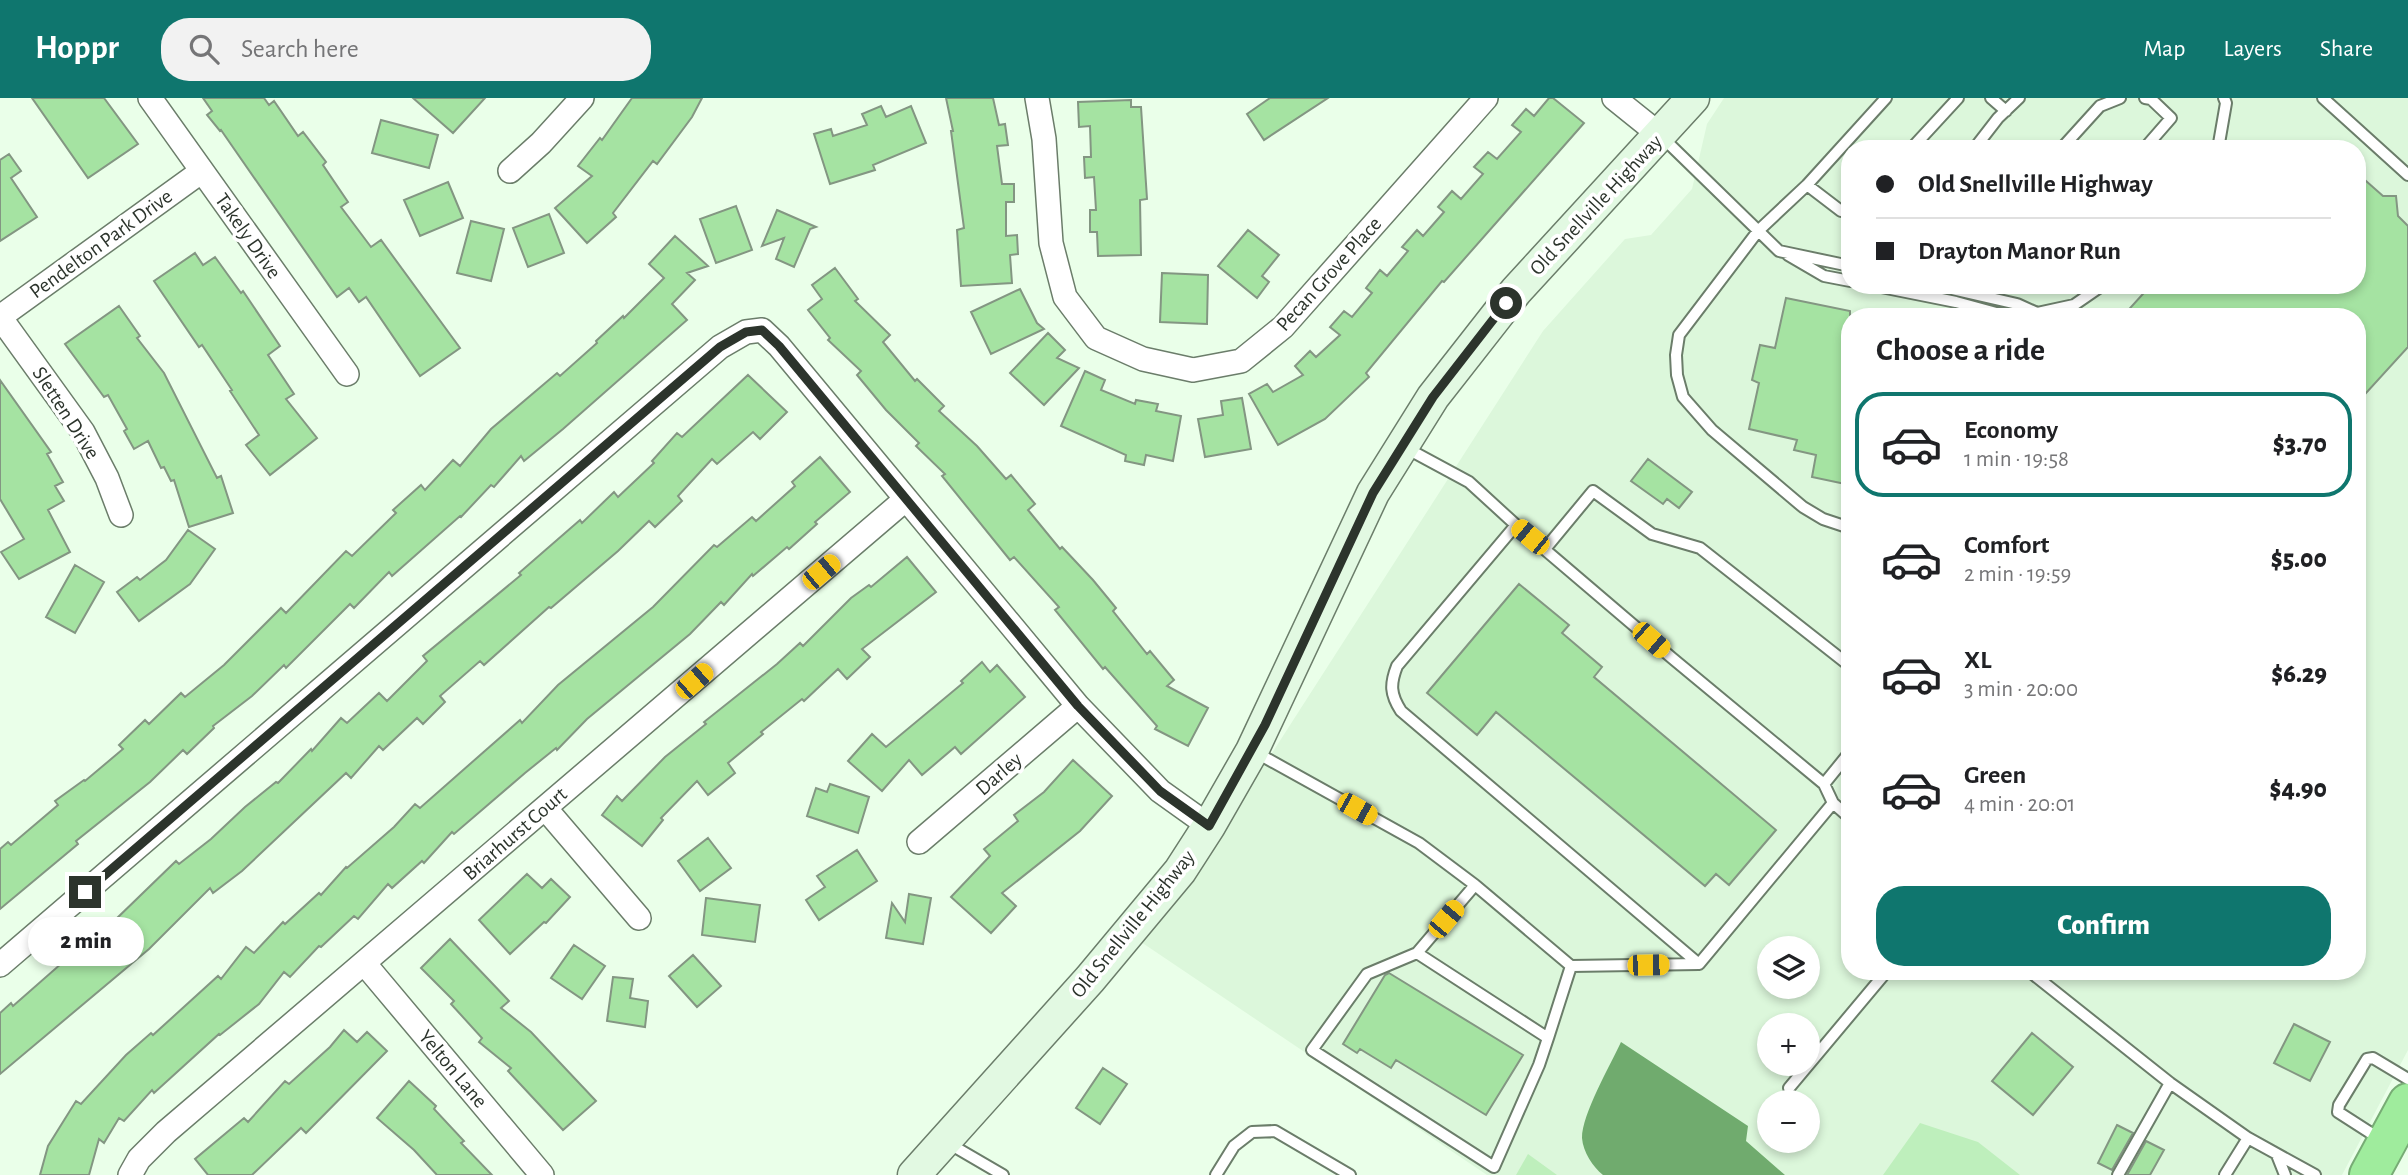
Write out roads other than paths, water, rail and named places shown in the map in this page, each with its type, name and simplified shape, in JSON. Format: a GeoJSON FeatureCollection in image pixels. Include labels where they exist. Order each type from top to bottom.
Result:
{"type":"FeatureCollection","features":[{"type":"Feature","properties":{"kind":"highway"},"geometry":{"type":"LineString","coordinates":[[2371,1164],[2408,1103]]}},
{"type":"Feature","properties":{"kind":"street","name":"Takely Drive"},"geometry":{"type":"LineString","coordinates":[[150,98],[347,374]]}},
{"type":"Feature","properties":{"kind":"street"},"geometry":{"type":"LineString","coordinates":[[510,171],[541,143],[582,98]]}},
{"type":"Feature","properties":{"kind":"street","name":"Pecan Grove Place"},"geometry":{"type":"LineString","coordinates":[[1037,98],[1044,139],[1051,243],[1065,297],[1097,338],[1143,359],[1193,370],[1241,361],[1283,327],[1486,98]]}},
{"type":"Feature","properties":{"kind":"street"},"geometry":{"type":"LineString","coordinates":[[1614,98],[1660,135]]}},
{"type":"Feature","properties":{"kind":"street","name":"Old Snellville Highway"},"geometry":{"type":"LineString","coordinates":[[914,1175],[1090,979],[1180,871],[1252,751],[1373,493],[1433,397],[1510,299],[1693,98]]}},
{"type":"Feature","properties":{"kind":"street","name":"Pendelton Park Drive"},"geometry":{"type":"LineString","coordinates":[[0,317],[202,171]]}},
{"type":"Feature","properties":{"kind":"street","name":"Sletten Drive"},"geometry":{"type":"LineString","coordinates":[[0,317],[83,432],[107,478],[121,515]]}},
{"type":"Feature","properties":{"kind":"street"},"geometry":{"type":"LineString","coordinates":[[0,965],[720,347],[746,332],[762,330],[779,346],[1078,706],[1160,791],[1209,826]]}},
{"type":"Feature","properties":{"kind":"street","name":"Briarhurst Court"},"geometry":{"type":"LineString","coordinates":[[130,1175],[139,1159],[166,1132],[906,499]]}},
{"type":"Feature","properties":{"kind":"street","name":"Darley"},"geometry":{"type":"LineString","coordinates":[[919,842],[1078,706]]}},
{"type":"Feature","properties":{"kind":"street"},"geometry":{"type":"LineString","coordinates":[[545,808],[639,918]]}},
{"type":"Feature","properties":{"kind":"street","name":"Yelton Lane"},"geometry":{"type":"LineString","coordinates":[[364,963],[542,1175]]}},
{"type":"Feature","properties":{"kind":"lane"},"geometry":{"type":"LineString","coordinates":[[1847,140],[1886,98]]}},
{"type":"Feature","properties":{"kind":"lane"},"geometry":{"type":"LineString","coordinates":[[1919,140],[1958,98]]}},
{"type":"Feature","properties":{"kind":"lane"},"geometry":{"type":"LineString","coordinates":[[1991,98],[2006,111]]}},
{"type":"Feature","properties":{"kind":"lane"},"geometry":{"type":"LineString","coordinates":[[1982,140],[2019,98]]}},
{"type":"Feature","properties":{"kind":"lane"},"geometry":{"type":"LineString","coordinates":[[2069,140],[2100,106],[2120,98]]}},
{"type":"Feature","properties":{"kind":"lane"},"geometry":{"type":"LineString","coordinates":[[2145,98],[2151,99],[2171,118],[2152,140]]}},
{"type":"Feature","properties":{"kind":"lane"},"geometry":{"type":"LineString","coordinates":[[2220,140],[2226,103],[2224,98]]}},
{"type":"Feature","properties":{"kind":"lane"},"geometry":{"type":"LineString","coordinates":[[2323,98],[2408,176]]}},
{"type":"Feature","properties":{"kind":"lane"},"geometry":{"type":"LineString","coordinates":[[1660,135],[1779,251],[1824,276],[1841,279]]}},
{"type":"Feature","properties":{"kind":"lane"},"geometry":{"type":"LineString","coordinates":[[1841,147],[1758,231],[1679,335],[1676,355],[1677,375],[1683,397],[1713,430],[1803,508],[1841,525]]}},
{"type":"Feature","properties":{"kind":"lane"},"geometry":{"type":"LineString","coordinates":[[1807,184],[1841,211]]}},
{"type":"Feature","properties":{"kind":"lane"},"geometry":{"type":"LineString","coordinates":[[1779,251],[1841,264]]}},
{"type":"Feature","properties":{"kind":"lane"},"geometry":{"type":"LineString","coordinates":[[1829,261],[1841,258]]}},
{"type":"Feature","properties":{"kind":"lane"},"geometry":{"type":"LineString","coordinates":[[1916,294],[1978,308]]}},
{"type":"Feature","properties":{"kind":"lane"},"geometry":{"type":"LineString","coordinates":[[1982,294],[2027,308]]}},
{"type":"Feature","properties":{"kind":"lane"},"geometry":{"type":"LineString","coordinates":[[2060,308],[2074,305],[2090,294]]}},
{"type":"Feature","properties":{"kind":"lane"},"geometry":{"type":"LineString","coordinates":[[1401,446],[1469,482],[1672,658],[1824,784],[1833,803],[1841,810]]}},
{"type":"Feature","properties":{"kind":"lane"},"geometry":{"type":"LineString","coordinates":[[1545,549],[1593,491],[1652,534],[1700,548],[1841,659]]}},
{"type":"Feature","properties":{"kind":"lane"},"geometry":{"type":"LineString","coordinates":[[1516,525],[1397,666],[1391,691],[1401,711],[1699,964]]}},
{"type":"Feature","properties":{"kind":"lane"},"geometry":{"type":"LineString","coordinates":[[1252,751],[1419,843],[1475,885],[1571,966],[1699,964],[1833,803]]}},
{"type":"Feature","properties":{"kind":"lane"},"geometry":{"type":"LineString","coordinates":[[1824,784],[1841,763]]}},
{"type":"Feature","properties":{"kind":"lane"},"geometry":{"type":"LineString","coordinates":[[1475,885],[1417,953],[1367,974],[1312,1050],[1493,1167],[1539,1065],[1571,966]]}},
{"type":"Feature","properties":{"kind":"lane"},"geometry":{"type":"LineString","coordinates":[[1417,953],[1548,1038]]}},
{"type":"Feature","properties":{"kind":"lane"},"geometry":{"type":"LineString","coordinates":[[1789,1088],[1879,980]]}},
{"type":"Feature","properties":{"kind":"lane"},"geometry":{"type":"LineString","coordinates":[[2040,980],[2171,1083],[2248,1138],[2315,1175]]}},
{"type":"Feature","properties":{"kind":"lane"},"geometry":{"type":"LineString","coordinates":[[2371,1164],[2338,1112],[2339,1105],[2367,1059],[2374,1058],[2408,1079]]}},
{"type":"Feature","properties":{"kind":"lane"},"geometry":{"type":"LineString","coordinates":[[2118,1175],[2171,1083]]}},
{"type":"Feature","properties":{"kind":"lane"},"geometry":{"type":"LineString","coordinates":[[1216,1175],[1234,1146],[1252,1132],[1275,1131],[1350,1175]]}},
{"type":"Feature","properties":{"kind":"lane"},"geometry":{"type":"LineString","coordinates":[[2225,1175],[2248,1138]]}},
{"type":"Feature","properties":{"kind":"lane"},"geometry":{"type":"LineString","coordinates":[[945,1141],[1003,1175]]}},
{"type":"Feature","properties":{"kind":"lane"},"geometry":{"type":"LineString","coordinates":[[2277,1156],[2286,1175]]}}]}
